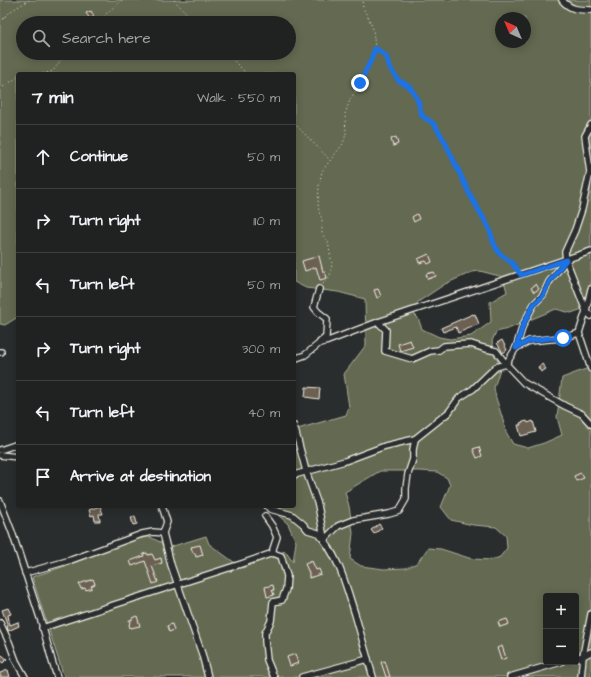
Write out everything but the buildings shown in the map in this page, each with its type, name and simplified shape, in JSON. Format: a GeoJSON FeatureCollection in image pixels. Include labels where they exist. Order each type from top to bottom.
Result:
{"type":"FeatureCollection","features":[{"type":"Feature","properties":{"kind":"street"},"geometry":{"type":"LineString","coordinates":[[562,0],[573,9],[591,10]]}},
{"type":"Feature","properties":{"kind":"street"},"geometry":{"type":"LineString","coordinates":[[591,125],[585,136],[590,173],[582,209],[575,230],[565,252],[566,260],[586,311],[591,316]]}},
{"type":"Feature","properties":{"kind":"street"},"geometry":{"type":"LineString","coordinates":[[320,343],[378,322],[591,251]]}},
{"type":"Feature","properties":{"kind":"street"},"geometry":{"type":"LineString","coordinates":[[296,474],[345,461],[385,446],[415,439],[449,412],[459,398],[473,389],[496,367],[506,364],[516,348],[523,325],[534,304],[543,296],[549,282],[566,260]]}},
{"type":"Feature","properties":{"kind":"street"},"geometry":{"type":"LineString","coordinates":[[296,358],[305,355],[326,337],[327,319],[314,307],[319,289]]}},
{"type":"Feature","properties":{"kind":"street"},"geometry":{"type":"LineString","coordinates":[[591,289],[579,333],[590,362],[591,369]]}},
{"type":"Feature","properties":{"kind":"street"},"geometry":{"type":"LineString","coordinates":[[378,322],[386,330],[385,351],[412,359],[430,351],[439,350],[444,346],[472,344],[496,351],[524,383],[564,406],[582,414],[591,424]]}},
{"type":"Feature","properties":{"kind":"street"},"geometry":{"type":"LineString","coordinates":[[516,348],[529,341],[563,338],[579,333]]}},
{"type":"Feature","properties":{"kind":"street"},"geometry":{"type":"LineString","coordinates":[[296,434],[306,471],[318,505],[324,540]]}},
{"type":"Feature","properties":{"kind":"street"},"geometry":{"type":"LineString","coordinates":[[324,540],[338,526],[353,520],[399,511],[406,499],[408,474],[413,459],[415,439]]}},
{"type":"Feature","properties":{"kind":"street"},"geometry":{"type":"LineString","coordinates":[[0,450],[16,445]]}},
{"type":"Feature","properties":{"kind":"street"},"geometry":{"type":"LineString","coordinates":[[0,455],[16,457]]}},
{"type":"Feature","properties":{"kind":"street"},"geometry":{"type":"LineString","coordinates":[[0,501],[12,532],[42,624],[57,677]]}},
{"type":"Feature","properties":{"kind":"street"},"geometry":{"type":"LineString","coordinates":[[163,508],[167,522],[163,533],[170,565],[202,654],[208,677]]}},
{"type":"Feature","properties":{"kind":"street"},"geometry":{"type":"LineString","coordinates":[[269,508],[292,515],[308,530],[318,533],[324,540],[340,566],[374,677]]}},
{"type":"Feature","properties":{"kind":"street"},"geometry":{"type":"LineString","coordinates":[[266,516],[277,537],[273,553]]}},
{"type":"Feature","properties":{"kind":"street"},"geometry":{"type":"LineString","coordinates":[[25,573],[71,560],[142,534],[153,532],[163,533]]}},
{"type":"Feature","properties":{"kind":"street"},"geometry":{"type":"LineString","coordinates":[[42,628],[273,553],[280,556],[287,576],[286,589],[282,600],[273,602],[271,621],[265,633],[267,660],[274,677]]}},
{"type":"Feature","properties":{"kind":"street"},"geometry":{"type":"LineString","coordinates":[[581,677],[583,656],[591,614]]}},
{"type":"Feature","properties":{"kind":"street"},"geometry":{"type":"LineString","coordinates":[[0,623],[16,661],[25,677]]}},
{"type":"Feature","properties":{"kind":"street"},"geometry":{"type":"LineString","coordinates":[[579,657],[591,652]]}},
{"type":"Feature","properties":{"kind":"street"},"geometry":{"type":"LineString","coordinates":[[302,677],[368,659]]}},
{"type":"Feature","properties":{"kind":"street"},"geometry":{"type":"LineString","coordinates":[[510,677],[551,665]]}},
{"type":"Feature","properties":{"kind":"path"},"geometry":{"type":"LineString","coordinates":[[0,22],[11,11],[29,0]]}},
{"type":"Feature","properties":{"kind":"path"},"geometry":{"type":"LineString","coordinates":[[104,16],[122,0]]}},
{"type":"Feature","properties":{"kind":"path"},"geometry":{"type":"LineString","coordinates":[[174,0],[190,16]]}},
{"type":"Feature","properties":{"kind":"path"},"geometry":{"type":"LineString","coordinates":[[319,289],[330,276],[332,264],[328,242],[322,234],[322,219],[318,204],[319,185],[322,172],[343,144],[346,134],[345,114],[350,100],[371,60],[375,48],[373,29],[363,8],[362,0]]}},
{"type":"Feature","properties":{"kind":"path"},"geometry":{"type":"LineString","coordinates":[[375,48],[386,56],[390,68],[398,80],[410,87],[417,98],[422,116],[434,124],[444,140],[469,193],[489,228],[494,244],[500,254],[511,262],[521,275]]}},
{"type":"Feature","properties":{"kind":"path"},"geometry":{"type":"LineString","coordinates":[[49,72],[54,70],[61,60]]}},
{"type":"Feature","properties":{"kind":"path"},"geometry":{"type":"LineString","coordinates":[[233,60],[245,72]]}},
{"type":"Feature","properties":{"kind":"path"},"geometry":{"type":"LineString","coordinates":[[0,89],[16,78]]}},
{"type":"Feature","properties":{"kind":"path"},"geometry":{"type":"LineString","coordinates":[[296,125],[330,161]]}},
{"type":"Feature","properties":{"kind":"green space"},"geometry":{"type":"Polygon","coordinates":[[[0,0],[591,0],[591,306],[571,313],[556,309],[508,329],[496,332],[492,341],[500,369],[494,388],[506,432],[513,444],[528,448],[562,435],[557,417],[562,378],[591,367],[591,677],[64,677],[32,577],[68,565],[134,539],[150,537],[170,547],[206,536],[209,544],[242,568],[285,551],[293,562],[296,542],[288,524],[278,515],[276,508],[296,508],[296,429],[346,415],[349,407],[344,374],[366,345],[365,299],[338,292],[306,288],[296,283],[296,72],[16,72],[16,318],[5,325],[0,324],[0,0]],[[480,271],[472,272],[445,284],[418,302],[414,314],[418,318],[422,329],[439,337],[450,339],[471,336],[491,322],[490,302],[507,292],[503,277],[480,271]],[[380,471],[345,492],[349,506],[353,533],[350,559],[361,566],[384,569],[406,568],[417,563],[428,548],[441,549],[472,559],[492,560],[500,557],[507,548],[506,536],[496,527],[473,525],[451,520],[441,507],[450,485],[447,478],[437,472],[380,471]]]}},
{"type":"Feature","properties":{"kind":"route"},"geometry":{"type":"LineString","coordinates":[[360,83],[375,48],[386,56],[390,68],[398,80],[410,87],[417,98],[422,116],[434,124],[444,140],[469,193],[489,228],[494,244],[500,254],[511,262],[521,275],[566,260],[549,282],[543,296],[534,304],[523,325],[516,348],[529,341],[563,338]]}}]}
